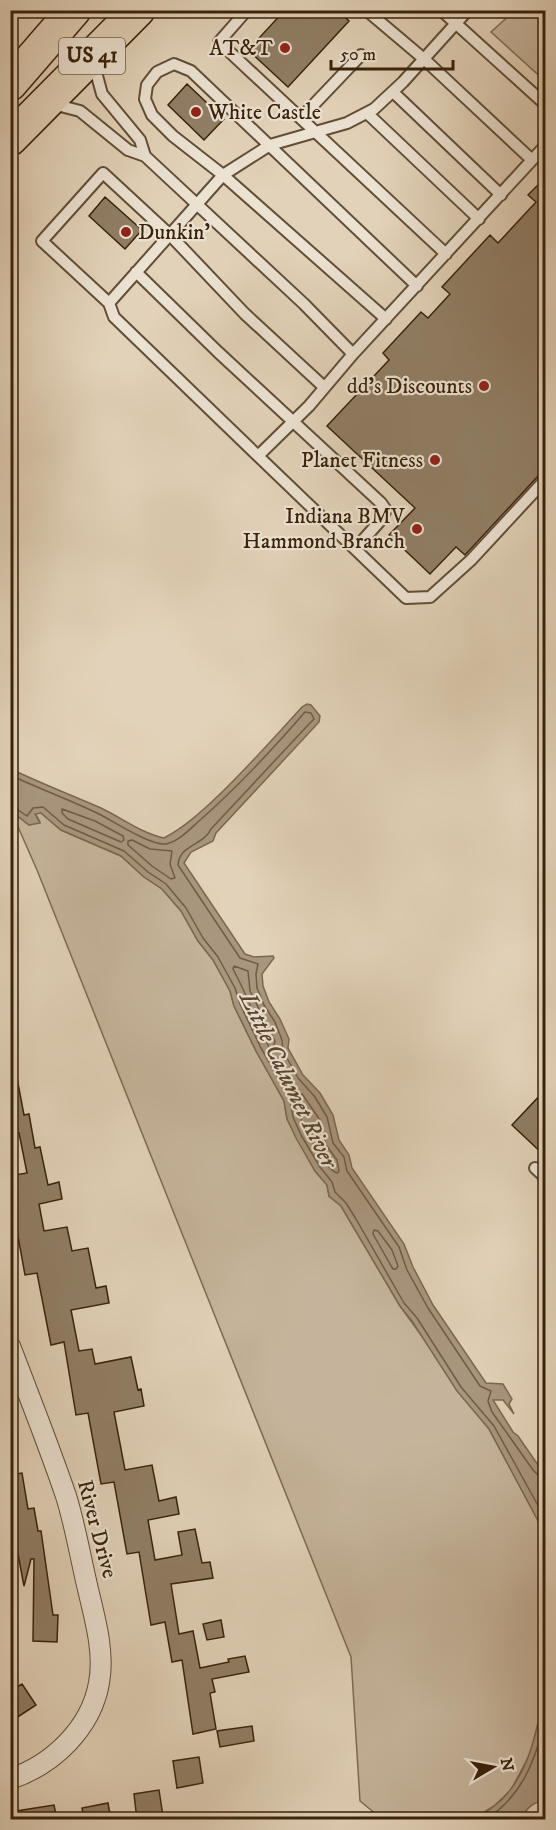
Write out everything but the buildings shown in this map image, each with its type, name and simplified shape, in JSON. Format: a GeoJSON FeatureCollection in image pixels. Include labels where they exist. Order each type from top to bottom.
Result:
{"type":"FeatureCollection","features":[{"type":"Feature","properties":{"kind":"highway","name":"US 41"},"geometry":{"type":"LineString","coordinates":[[10,84],[74,10]]}},
{"type":"Feature","properties":{"kind":"highway","name":"US 41"},"geometry":{"type":"LineString","coordinates":[[10,140],[138,10]]}},
{"type":"Feature","properties":{"kind":"street","name":"River Drive"},"geometry":{"type":"LineString","coordinates":[[10,1346],[66,1498],[97,1630],[101,1658],[99,1683],[92,1708],[81,1726],[54,1757],[10,1779]]}},
{"type":"Feature","properties":{"kind":"lane"},"geometry":{"type":"LineString","coordinates":[[247,10],[219,42],[446,254]]}},
{"type":"Feature","properties":{"kind":"lane"},"geometry":{"type":"LineString","coordinates":[[366,10],[424,59],[532,160]]}},
{"type":"Feature","properties":{"kind":"lane"},"geometry":{"type":"LineString","coordinates":[[441,10],[546,105]]}},
{"type":"Feature","properties":{"kind":"lane"},"geometry":{"type":"LineString","coordinates":[[109,303],[223,175],[270,145],[347,123],[366,113],[393,92],[468,10]]}},
{"type":"Feature","properties":{"kind":"lane"},"geometry":{"type":"LineString","coordinates":[[301,118],[361,55]]}},
{"type":"Feature","properties":{"kind":"lane"},"geometry":{"type":"LineString","coordinates":[[92,56],[102,94],[140,140],[145,156]]}},
{"type":"Feature","properties":{"kind":"lane"},"geometry":{"type":"LineString","coordinates":[[387,319],[223,175],[173,136],[152,115],[145,99],[147,85],[157,72],[174,64],[190,71],[417,286]]}},
{"type":"Feature","properties":{"kind":"lane"},"geometry":{"type":"LineString","coordinates":[[393,92],[501,195]]}},
{"type":"Feature","properties":{"kind":"lane"},"geometry":{"type":"LineString","coordinates":[[46,102],[80,111],[129,150],[145,156],[304,304],[353,354]]}},
{"type":"Feature","properties":{"kind":"lane"},"geometry":{"type":"LineString","coordinates":[[366,113],[478,219]]}},
{"type":"Feature","properties":{"kind":"lane"},"geometry":{"type":"LineString","coordinates":[[258,456],[294,421],[546,145]]}},
{"type":"Feature","properties":{"kind":"lane"},"geometry":{"type":"LineString","coordinates":[[324,387],[245,314],[170,235],[103,173],[42,241],[109,303],[114,317],[406,598],[430,597],[471,560],[546,478]]}},
{"type":"Feature","properties":{"kind":"lane"},"geometry":{"type":"LineString","coordinates":[[136,272],[218,352],[381,503],[386,510],[380,521],[355,549]]}},
{"type":"Feature","properties":{"kind":"lane"},"geometry":{"type":"LineString","coordinates":[[535,1168],[546,1178]]}},
{"type":"Feature","properties":{"kind":"shaded area"},"geometry":{"type":"Polygon","coordinates":[[[514,11],[545,11],[545,81],[491,32],[514,11]]]}},
{"type":"Feature","properties":{"kind":"shaded area"},"geometry":{"type":"Polygon","coordinates":[[[11,811],[29,825],[40,822],[35,813],[41,813],[61,830],[121,856],[144,877],[162,889],[181,911],[230,991],[234,1006],[256,1051],[284,1101],[287,1119],[315,1171],[327,1185],[329,1196],[341,1206],[400,1306],[489,1429],[546,1534],[545,1694],[531,1752],[511,1790],[494,1806],[473,1819],[382,1819],[360,1801],[351,1657],[37,870],[11,811]]]}},
{"type":"Feature","properties":{"kind":"water","name":"Little Calumet River"},"geometry":{"type":"Polygon","coordinates":[[[307,704],[311,705],[320,716],[319,722],[216,833],[213,841],[191,852],[184,863],[245,954],[254,957],[273,956],[274,958],[262,974],[263,986],[289,1039],[288,1048],[303,1075],[320,1093],[333,1115],[339,1140],[349,1155],[352,1168],[404,1244],[433,1305],[486,1383],[503,1384],[512,1399],[509,1404],[514,1414],[503,1400],[493,1400],[545,1475],[545,1534],[489,1429],[457,1391],[400,1306],[341,1206],[329,1196],[327,1185],[315,1171],[296,1138],[287,1119],[284,1101],[256,1051],[234,1006],[230,991],[181,911],[162,889],[144,877],[121,856],[61,830],[41,813],[35,814],[40,823],[29,825],[11,811],[11,769],[101,808],[147,833],[164,838],[186,824],[213,801],[307,704]]]}},
{"type":"Feature","properties":{"kind":"water"},"geometry":{"type":"Polygon","coordinates":[[[545,1694],[545,1801],[532,1805],[518,1819],[473,1819],[493,1807],[515,1784],[534,1740],[545,1694]]]}},
{"type":"Feature","properties":{"kind":"place","name":"AT&T"},"geometry":{"type":"Point","coordinates":[285,48]}},
{"type":"Feature","properties":{"kind":"place","name":"White Castle"},"geometry":{"type":"Point","coordinates":[196,112]}},
{"type":"Feature","properties":{"kind":"place","name":"Dunkin'"},"geometry":{"type":"Point","coordinates":[126,232]}},
{"type":"Feature","properties":{"kind":"place","name":"dd's Discounts"},"geometry":{"type":"Point","coordinates":[484,386]}},
{"type":"Feature","properties":{"kind":"place","name":"Planet Fitness"},"geometry":{"type":"Point","coordinates":[435,460]}},
{"type":"Feature","properties":{"kind":"place","name":"Indiana BMV Hammond Branch"},"geometry":{"type":"Point","coordinates":[417,529]}}]}
